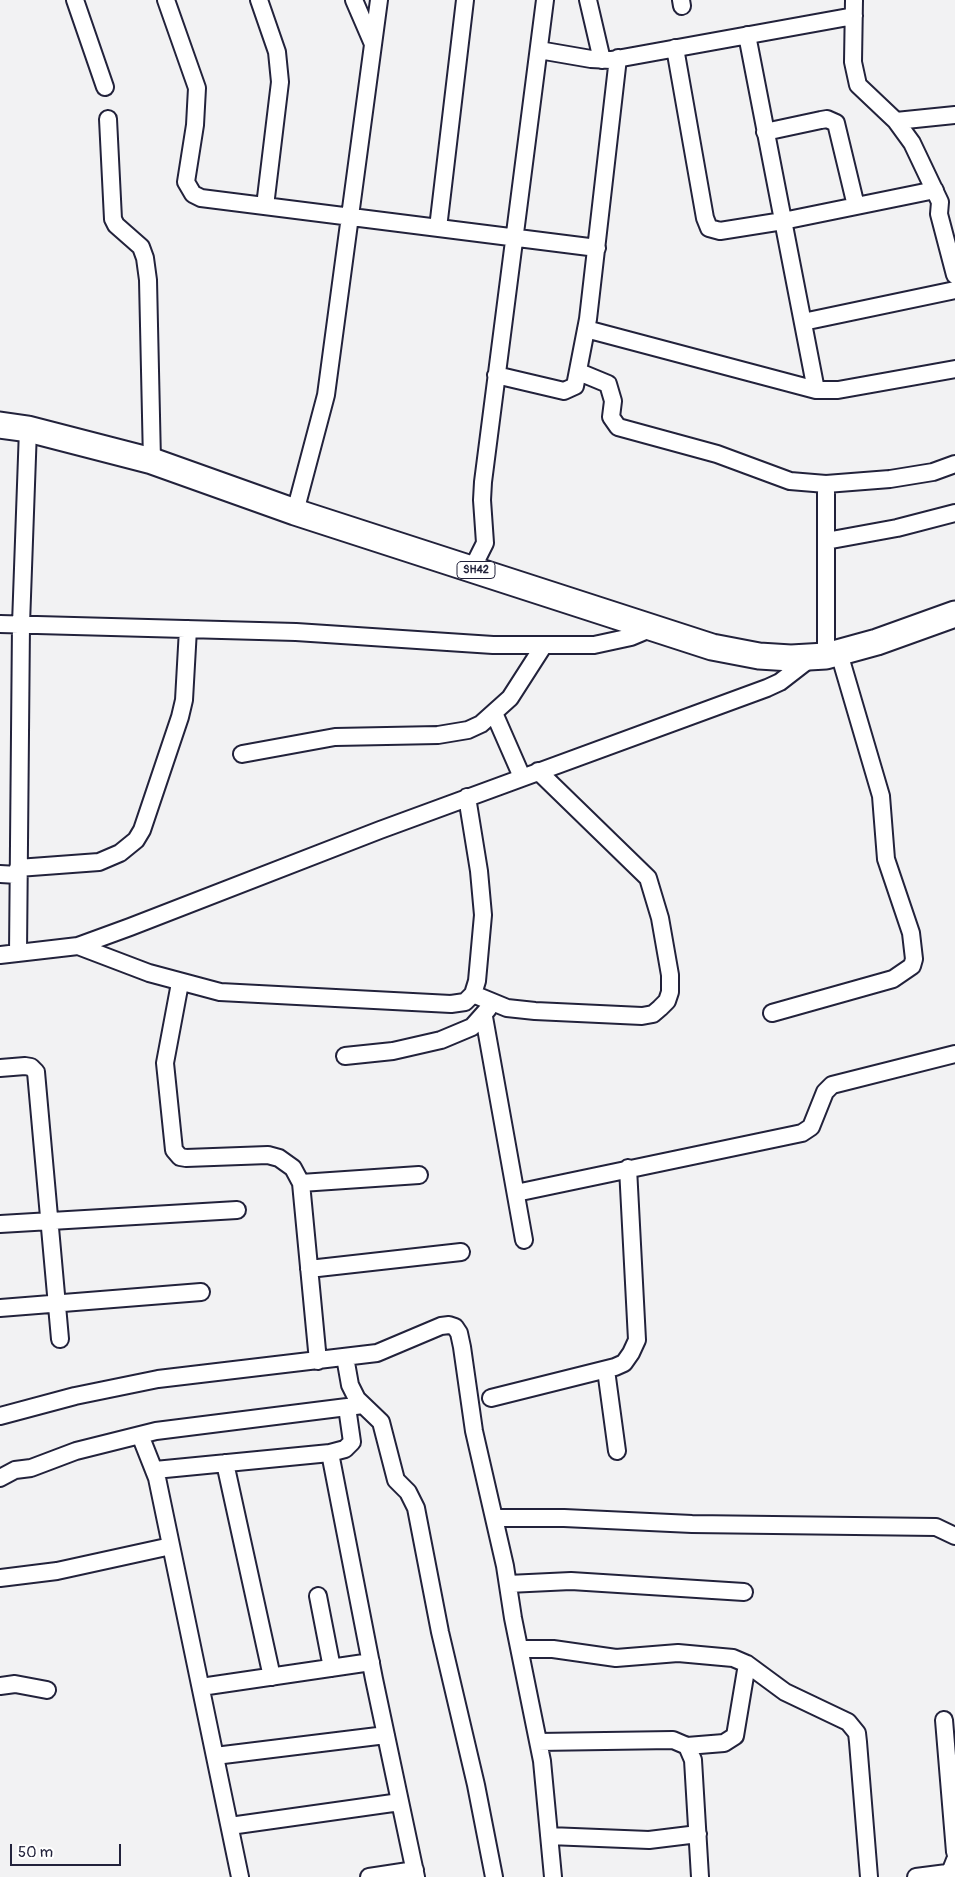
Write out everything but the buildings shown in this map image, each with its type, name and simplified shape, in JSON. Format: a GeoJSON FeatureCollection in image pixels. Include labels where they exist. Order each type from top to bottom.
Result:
{"type":"FeatureCollection","features":[{"type":"Feature","properties":{"kind":"main road","name":"SH42"},"geometry":{"type":"LineString","coordinates":[[0,425],[28,429],[152,461],[295,512],[712,647],[760,656],[825,655],[955,614]]}},
{"type":"Feature","properties":{"kind":"street"},"geometry":{"type":"LineString","coordinates":[[75,0],[105,87]]}},
{"type":"Feature","properties":{"kind":"street"},"geometry":{"type":"LineString","coordinates":[[166,0],[197,88],[195,125],[186,182],[193,194],[201,198],[597,248]]}},
{"type":"Feature","properties":{"kind":"street"},"geometry":{"type":"LineString","coordinates":[[258,0],[277,52],[280,75],[265,206]]}},
{"type":"Feature","properties":{"kind":"street"},"geometry":{"type":"LineString","coordinates":[[354,0],[373,45]]}},
{"type":"Feature","properties":{"kind":"street"},"geometry":{"type":"LineString","coordinates":[[295,512],[326,395],[379,0]]}},
{"type":"Feature","properties":{"kind":"street"},"geometry":{"type":"LineString","coordinates":[[438,228],[465,0]]}},
{"type":"Feature","properties":{"kind":"street"},"geometry":{"type":"LineString","coordinates":[[472,569],[486,543],[482,500],[496,375],[516,238],[545,0]]}},
{"type":"Feature","properties":{"kind":"street"},"geometry":{"type":"LineString","coordinates":[[588,0],[602,60]]}},
{"type":"Feature","properties":{"kind":"street"},"geometry":{"type":"LineString","coordinates":[[539,50],[602,60],[618,58],[747,35],[854,8],[853,62],[858,85],[896,121],[912,143],[943,196],[939,214],[955,275]]}},
{"type":"Feature","properties":{"kind":"street"},"geometry":{"type":"LineString","coordinates":[[747,35],[816,390]]}},
{"type":"Feature","properties":{"kind":"street"},"geometry":{"type":"LineString","coordinates":[[675,48],[707,225],[714,231],[783,221],[856,206],[943,196]]}},
{"type":"Feature","properties":{"kind":"street"},"geometry":{"type":"LineString","coordinates":[[496,375],[564,391],[575,386],[586,329],[597,248],[618,58]]}},
{"type":"Feature","properties":{"kind":"street"},"geometry":{"type":"LineString","coordinates":[[896,121],[955,115]]}},
{"type":"Feature","properties":{"kind":"street"},"geometry":{"type":"LineString","coordinates":[[108,119],[113,219],[116,225],[141,247],[145,258],[148,280],[152,461]]}},
{"type":"Feature","properties":{"kind":"street"},"geometry":{"type":"LineString","coordinates":[[766,132],[821,120],[836,123],[856,206]]}},
{"type":"Feature","properties":{"kind":"street"},"geometry":{"type":"LineString","coordinates":[[803,322],[955,290]]}},
{"type":"Feature","properties":{"kind":"street"},"geometry":{"type":"LineString","coordinates":[[586,329],[816,390],[838,390],[955,368]]}},
{"type":"Feature","properties":{"kind":"street"},"geometry":{"type":"LineString","coordinates":[[579,372],[608,384],[613,401],[611,417],[618,427],[717,454],[790,481],[826,484],[919,474],[955,464]]}},
{"type":"Feature","properties":{"kind":"street"},"geometry":{"type":"LineString","coordinates":[[18,953],[21,624],[28,429]]}},
{"type":"Feature","properties":{"kind":"street"},"geometry":{"type":"LineString","coordinates":[[772,1013],[893,979],[912,966],[914,959],[911,933],[886,860],[881,796],[825,655],[826,484]]}},
{"type":"Feature","properties":{"kind":"street"},"geometry":{"type":"LineString","coordinates":[[826,541],[897,528],[955,512]]}},
{"type":"Feature","properties":{"kind":"street"},"geometry":{"type":"LineString","coordinates":[[0,624],[296,632],[493,645],[594,645],[631,637],[650,628]]}},
{"type":"Feature","properties":{"kind":"street"},"geometry":{"type":"LineString","coordinates":[[0,874],[99,862],[120,853],[136,840],[142,830],[180,717],[184,700],[188,629]]}},
{"type":"Feature","properties":{"kind":"street"},"geometry":{"type":"LineString","coordinates":[[242,754],[335,737],[457,733],[481,724],[510,698],[544,645]]}},
{"type":"Feature","properties":{"kind":"street"},"geometry":{"type":"LineString","coordinates":[[0,955],[78,946],[467,797],[768,688],[825,655]]}},
{"type":"Feature","properties":{"kind":"street"},"geometry":{"type":"LineString","coordinates":[[494,713],[522,777]]}},
{"type":"Feature","properties":{"kind":"street"},"geometry":{"type":"LineString","coordinates":[[346,1056],[393,1051],[441,1040],[472,1028],[488,1010],[506,1008],[535,1012],[642,1016],[653,1014],[667,1001],[670,992],[670,975],[660,918],[648,878],[538,771]]}},
{"type":"Feature","properties":{"kind":"street"},"geometry":{"type":"LineString","coordinates":[[78,946],[149,973],[239,995],[451,1004],[464,1002],[473,994],[477,981],[483,915],[479,871],[467,797]]}},
{"type":"Feature","properties":{"kind":"street"},"geometry":{"type":"LineString","coordinates":[[180,982],[165,1063],[176,1155],[186,1158],[273,1156],[293,1168],[301,1184],[318,1360]]}},
{"type":"Feature","properties":{"kind":"street"},"geometry":{"type":"LineString","coordinates":[[473,994],[488,1010],[524,1240]]}},
{"type":"Feature","properties":{"kind":"street"},"geometry":{"type":"LineString","coordinates":[[516,1193],[802,1133],[811,1127],[825,1092],[832,1085],[955,1054]]}},
{"type":"Feature","properties":{"kind":"street"},"geometry":{"type":"LineString","coordinates":[[0,1068],[25,1066],[31,1067],[36,1072],[60,1338]]}},
{"type":"Feature","properties":{"kind":"street"},"geometry":{"type":"LineString","coordinates":[[491,1398],[606,1370],[624,1363],[631,1353],[636,1340],[628,1168]]}},
{"type":"Feature","properties":{"kind":"street"},"geometry":{"type":"LineString","coordinates":[[301,1184],[419,1175]]}},
{"type":"Feature","properties":{"kind":"street"},"geometry":{"type":"LineString","coordinates":[[0,1224],[237,1210]]}},
{"type":"Feature","properties":{"kind":"street"},"geometry":{"type":"LineString","coordinates":[[309,1269],[461,1252]]}},
{"type":"Feature","properties":{"kind":"street"},"geometry":{"type":"LineString","coordinates":[[0,1308],[201,1292]]}},
{"type":"Feature","properties":{"kind":"street"},"geometry":{"type":"LineString","coordinates":[[0,1416],[74,1396],[148,1380],[377,1353],[441,1326],[455,1327],[459,1333],[462,1347],[474,1431],[508,1584],[538,1742],[553,1877]]}},
{"type":"Feature","properties":{"kind":"street"},"geometry":{"type":"LineString","coordinates":[[155,1470],[330,1453],[345,1449],[352,1442],[355,1406],[345,1357]]}},
{"type":"Feature","properties":{"kind":"street"},"geometry":{"type":"LineString","coordinates":[[606,1370],[617,1451]]}},
{"type":"Feature","properties":{"kind":"street"},"geometry":{"type":"LineString","coordinates":[[0,1478],[15,1470],[31,1468],[76,1451],[140,1435],[355,1406],[381,1422],[396,1480],[408,1492],[416,1508],[440,1632],[476,1785],[494,1877]]}},
{"type":"Feature","properties":{"kind":"street"},"geometry":{"type":"LineString","coordinates":[[140,1435],[155,1470],[240,1877]]}},
{"type":"Feature","properties":{"kind":"street"},"geometry":{"type":"LineString","coordinates":[[330,1453],[371,1662],[416,1873],[369,1877]]}},
{"type":"Feature","properties":{"kind":"street"},"geometry":{"type":"LineString","coordinates":[[225,1463],[272,1677]]}},
{"type":"Feature","properties":{"kind":"street"},"geometry":{"type":"LineString","coordinates":[[494,1518],[564,1518],[685,1524],[936,1526],[955,1536]]}},
{"type":"Feature","properties":{"kind":"street"},"geometry":{"type":"LineString","coordinates":[[0,1578],[57,1571],[171,1546]]}},
{"type":"Feature","properties":{"kind":"street"},"geometry":{"type":"LineString","coordinates":[[508,1584],[571,1581],[744,1592]]}},
{"type":"Feature","properties":{"kind":"street"},"geometry":{"type":"LineString","coordinates":[[318,1596],[332,1668]]}},
{"type":"Feature","properties":{"kind":"street"},"geometry":{"type":"LineString","coordinates":[[520,1649],[553,1649],[616,1658],[666,1653],[718,1655],[747,1664],[786,1692],[848,1722],[853,1727],[858,1742],[870,1877]]}},
{"type":"Feature","properties":{"kind":"street"},"geometry":{"type":"LineString","coordinates":[[201,1687],[371,1662]]}},
{"type":"Feature","properties":{"kind":"street"},"geometry":{"type":"LineString","coordinates":[[538,1742],[673,1740],[687,1746],[724,1743],[735,1736],[747,1664]]}},
{"type":"Feature","properties":{"kind":"street"},"geometry":{"type":"LineString","coordinates":[[0,1686],[15,1684],[47,1690]]}},
{"type":"Feature","properties":{"kind":"street"},"geometry":{"type":"LineString","coordinates":[[944,1720],[955,1852]]}},
{"type":"Feature","properties":{"kind":"street"},"geometry":{"type":"LineString","coordinates":[[215,1756],[386,1735]]}},
{"type":"Feature","properties":{"kind":"street"},"geometry":{"type":"LineString","coordinates":[[687,1746],[693,1760],[700,1877]]}},
{"type":"Feature","properties":{"kind":"street"},"geometry":{"type":"LineString","coordinates":[[230,1826],[400,1802]]}},
{"type":"Feature","properties":{"kind":"street"},"geometry":{"type":"LineString","coordinates":[[549,1836],[649,1840],[698,1834]]}},
{"type":"Feature","properties":{"kind":"street"},"geometry":{"type":"LineString","coordinates":[[916,1877],[941,1875],[953,1869]]}}]}
